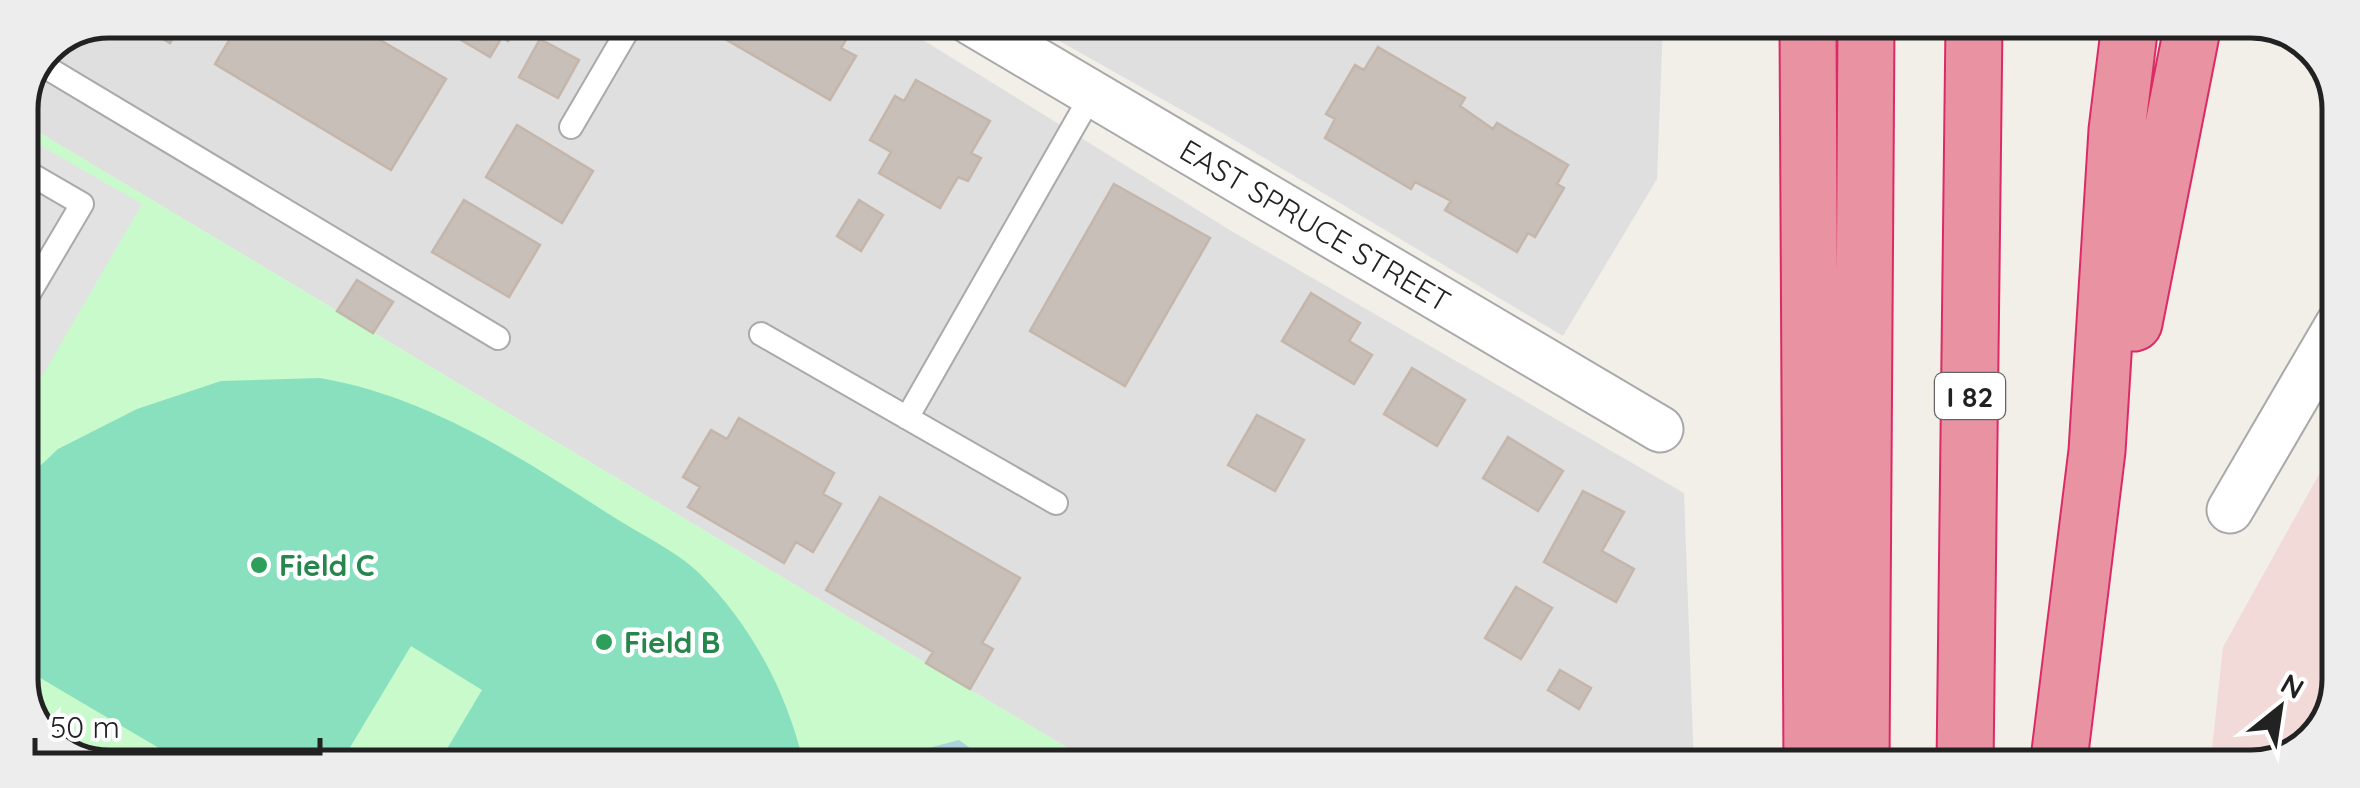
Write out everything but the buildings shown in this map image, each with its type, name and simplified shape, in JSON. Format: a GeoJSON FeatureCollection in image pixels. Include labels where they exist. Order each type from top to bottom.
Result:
{"type":"FeatureCollection","features":[{"type":"Feature","properties":{"kind":"highway"},"geometry":{"type":"LineString","coordinates":[[1796,37],[1808,112]]}},
{"type":"Feature","properties":{"kind":"highway"},"geometry":{"type":"LineString","coordinates":[[1808,37],[1812,750]]}},
{"type":"Feature","properties":{"kind":"highway"},"geometry":{"type":"LineString","coordinates":[[1862,750],[1866,37]]}},
{"type":"Feature","properties":{"kind":"highway","name":"I 82"},"geometry":{"type":"LineString","coordinates":[[1966,750],[1974,37]]}},
{"type":"Feature","properties":{"kind":"highway"},"geometry":{"type":"LineString","coordinates":[[2060,750],[2096,451],[2118,130],[2129,37]]}},
{"type":"Feature","properties":{"kind":"highway"},"geometry":{"type":"LineString","coordinates":[[2096,451],[2129,345],[2189,37]]}},
{"type":"Feature","properties":{"kind":"street","name":"EAST SPRUCE STREET"},"geometry":{"type":"LineString","coordinates":[[995,37],[1660,429]]}},
{"type":"Feature","properties":{"kind":"street"},"geometry":{"type":"LineString","coordinates":[[2230,510],[2322,352]]}},
{"type":"Feature","properties":{"kind":"lane"},"geometry":{"type":"LineString","coordinates":[[571,127],[623,37]]}},
{"type":"Feature","properties":{"kind":"lane"},"geometry":{"type":"LineString","coordinates":[[50,70],[498,338]]}},
{"type":"Feature","properties":{"kind":"lane"},"geometry":{"type":"LineString","coordinates":[[907,418],[1092,94]]}},
{"type":"Feature","properties":{"kind":"lane"},"geometry":{"type":"LineString","coordinates":[[37,178],[82,204],[37,280]]}},
{"type":"Feature","properties":{"kind":"lane"},"geometry":{"type":"LineString","coordinates":[[761,334],[1056,503]]}},
{"type":"Feature","properties":{"kind":"shaded area"},"geometry":{"type":"Polygon","coordinates":[[[109,37],[918,37],[1233,232],[1684,493],[1693,750],[1071,750],[37,131],[39,95],[50,69],[69,50],[109,37]]]}},
{"type":"Feature","properties":{"kind":"shaded area"},"geometry":{"type":"Polygon","coordinates":[[[1053,37],[1662,37],[1657,179],[1563,336],[1053,37]]]}},
{"type":"Feature","properties":{"kind":"shaded area"},"geometry":{"type":"Polygon","coordinates":[[[37,144],[142,204],[37,384],[37,144]]]}},
{"type":"Feature","properties":{"kind":"shaded area"},"geometry":{"type":"Polygon","coordinates":[[[2322,469],[2322,679],[2315,711],[2295,736],[2261,750],[2212,750],[2223,647],[2322,469]]]}},
{"type":"Feature","properties":{"kind":"shaded area"},"geometry":{"type":"Polygon","coordinates":[[[2320,698],[2315,711],[2298,733],[2320,698]]]}},
{"type":"Feature","properties":{"kind":"green space"},"geometry":{"type":"Polygon","coordinates":[[[37,131],[1071,750],[109,750],[90,748],[69,738],[52,723],[38,684],[37,131]]]}},
{"type":"Feature","properties":{"kind":"green space","name":"Field C"},"geometry":{"type":"Polygon","coordinates":[[[320,378],[400,400],[474,433],[669,550],[718,593],[751,638],[777,686],[800,750],[446,750],[482,690],[411,646],[348,750],[162,750],[38,677],[38,468],[58,449],[137,409],[221,381],[320,378]]]}},
{"type":"Feature","properties":{"kind":"water"},"geometry":{"type":"Polygon","coordinates":[[[959,740],[973,750],[921,750],[959,740]]]}},
{"type":"Feature","properties":{"kind":"place","name":"Field C"},"geometry":{"type":"Point","coordinates":[259,565]}},
{"type":"Feature","properties":{"kind":"place","name":"Field B"},"geometry":{"type":"Point","coordinates":[604,642]}}]}
